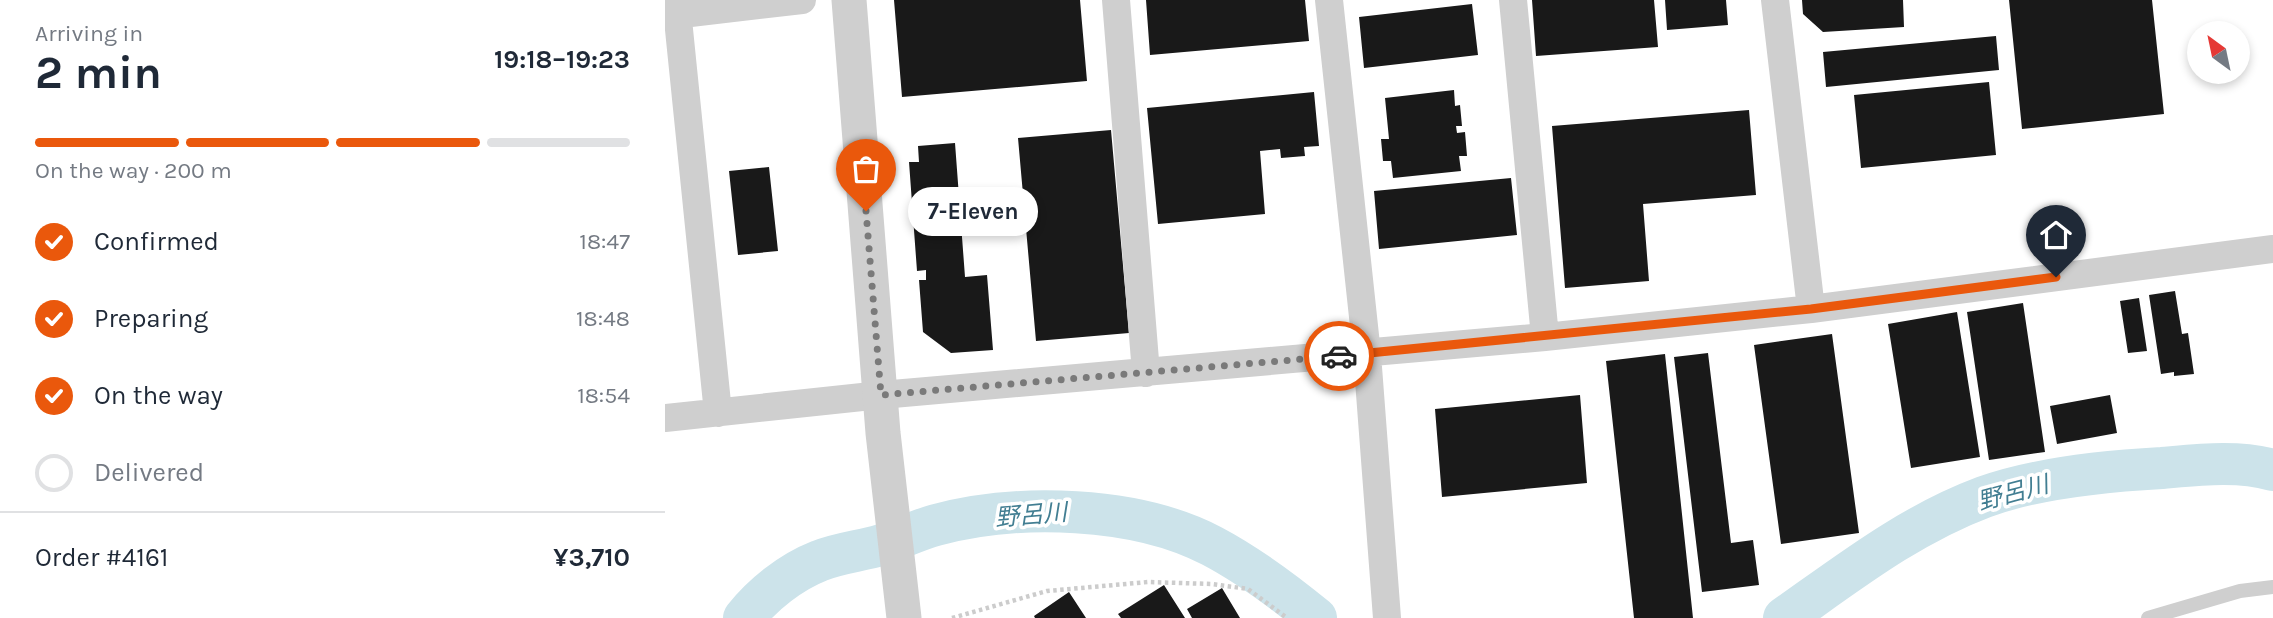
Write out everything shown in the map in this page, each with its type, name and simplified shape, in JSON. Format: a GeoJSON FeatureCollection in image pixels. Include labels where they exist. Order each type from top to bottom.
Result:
{"type":"FeatureCollection","features":[{"type":"Feature","properties":{"kind":"street"},"geometry":{"type":"LineString","coordinates":[[717,413],[673,10],[802,0]]}},
{"type":"Feature","properties":{"kind":"street"},"geometry":{"type":"LineString","coordinates":[[849,0],[883,433],[904,618]]}},
{"type":"Feature","properties":{"kind":"street"},"geometry":{"type":"LineString","coordinates":[[1115,0],[1146,373]]}},
{"type":"Feature","properties":{"kind":"street"},"geometry":{"type":"LineString","coordinates":[[1329,0],[1367,354],[1387,618]]}},
{"type":"Feature","properties":{"kind":"street"},"geometry":{"type":"LineString","coordinates":[[1513,0],[1545,337]]}},
{"type":"Feature","properties":{"kind":"street"},"geometry":{"type":"LineString","coordinates":[[1775,0],[1811,309]]}},
{"type":"Feature","properties":{"kind":"street"},"geometry":{"type":"LineString","coordinates":[[665,418],[881,395],[1545,337],[1811,309],[2273,249]]}},
{"type":"Feature","properties":{"kind":"lane"},"geometry":{"type":"LineString","coordinates":[[2148,618],[2240,591],[2273,587]]}},
{"type":"Feature","properties":{"kind":"path"},"geometry":{"type":"LineString","coordinates":[[951,618],[1047,591],[1148,582],[1212,584],[1248,589],[1287,618]]}},
{"type":"Feature","properties":{"kind":"building"},"geometry":{"type":"Polygon","coordinates":[[[894,0],[1080,0],[1087,81],[902,97],[894,0]]]}},
{"type":"Feature","properties":{"kind":"building"},"geometry":{"type":"Polygon","coordinates":[[[1146,0],[1305,0],[1309,41],[1150,55],[1146,0]]]}},
{"type":"Feature","properties":{"kind":"building"},"geometry":{"type":"Polygon","coordinates":[[[1532,0],[1654,0],[1658,47],[1536,56],[1532,0]]]}},
{"type":"Feature","properties":{"kind":"building"},"geometry":{"type":"Polygon","coordinates":[[[1665,0],[1726,0],[1728,25],[1667,30],[1665,0]]]}},
{"type":"Feature","properties":{"kind":"building"},"geometry":{"type":"Polygon","coordinates":[[[1802,0],[1903,0],[1904,27],[1823,32],[1803,14],[1802,0]]]}},
{"type":"Feature","properties":{"kind":"building"},"geometry":{"type":"Polygon","coordinates":[[[2009,0],[2152,0],[2164,114],[2022,129],[2009,0]]]}},
{"type":"Feature","properties":{"kind":"building"},"geometry":{"type":"Polygon","coordinates":[[[1472,4],[1478,55],[1364,68],[1359,17],[1472,4]]]}},
{"type":"Feature","properties":{"kind":"building"},"geometry":{"type":"Polygon","coordinates":[[[1996,36],[1999,70],[1826,87],[1823,52],[1996,36]]]}},
{"type":"Feature","properties":{"kind":"building"},"geometry":{"type":"Polygon","coordinates":[[[1989,82],[1996,155],[1861,168],[1854,95],[1989,82]]]}},
{"type":"Feature","properties":{"kind":"building"},"geometry":{"type":"Polygon","coordinates":[[[1454,90],[1455,106],[1460,105],[1462,126],[1456,126],[1457,133],[1465,132],[1467,156],[1459,156],[1461,171],[1393,178],[1391,161],[1383,161],[1381,139],[1389,139],[1385,98],[1454,90]]]}},
{"type":"Feature","properties":{"kind":"building"},"geometry":{"type":"Polygon","coordinates":[[[1314,92],[1319,146],[1304,147],[1305,156],[1281,158],[1280,149],[1260,151],[1265,214],[1158,224],[1147,108],[1314,92]]]}},
{"type":"Feature","properties":{"kind":"building"},"geometry":{"type":"Polygon","coordinates":[[[1749,110],[1756,195],[1643,204],[1649,281],[1565,288],[1552,126],[1749,110]]]}},
{"type":"Feature","properties":{"kind":"building"},"geometry":{"type":"Polygon","coordinates":[[[1111,130],[1129,333],[1036,341],[1018,138],[1111,130]]]}},
{"type":"Feature","properties":{"kind":"building"},"geometry":{"type":"Polygon","coordinates":[[[955,143],[965,277],[987,275],[993,350],[951,353],[923,332],[919,280],[926,280],[926,270],[917,271],[909,162],[919,162],[918,146],[955,143]]]}},
{"type":"Feature","properties":{"kind":"building"},"geometry":{"type":"Polygon","coordinates":[[[769,167],[778,251],[738,255],[729,171],[769,167]]]}},
{"type":"Feature","properties":{"kind":"building"},"geometry":{"type":"Polygon","coordinates":[[[1511,178],[1517,235],[1379,249],[1374,191],[1511,178]]]}},
{"type":"Feature","properties":{"kind":"building"},"geometry":{"type":"Polygon","coordinates":[[[2175,291],[2182,334],[2188,333],[2194,374],[2161,374],[2149,295],[2175,291]]]}},
{"type":"Feature","properties":{"kind":"building"},"geometry":{"type":"Polygon","coordinates":[[[2139,298],[2147,351],[2128,353],[2120,301],[2139,298]]]}},
{"type":"Feature","properties":{"kind":"building"},"geometry":{"type":"Polygon","coordinates":[[[2023,303],[2045,452],[1989,460],[1967,312],[2023,303]]]}},
{"type":"Feature","properties":{"kind":"building"},"geometry":{"type":"Polygon","coordinates":[[[1957,312],[1980,457],[1911,468],[1888,324],[1957,312]]]}},
{"type":"Feature","properties":{"kind":"building"},"geometry":{"type":"Polygon","coordinates":[[[1832,334],[1859,533],[1781,544],[1754,345],[1832,334]]]}},
{"type":"Feature","properties":{"kind":"building"},"geometry":{"type":"Polygon","coordinates":[[[1708,353],[1731,543],[1753,540],[1759,585],[1702,592],[1674,357],[1708,353]]]}},
{"type":"Feature","properties":{"kind":"building"},"geometry":{"type":"Polygon","coordinates":[[[1665,354],[1693,618],[1634,618],[1606,361],[1665,354]]]}},
{"type":"Feature","properties":{"kind":"building"},"geometry":{"type":"Polygon","coordinates":[[[1580,395],[1587,483],[1442,497],[1435,409],[1580,395]]]}},
{"type":"Feature","properties":{"kind":"building"},"geometry":{"type":"Polygon","coordinates":[[[2110,395],[2117,433],[2057,444],[2050,406],[2110,395]]]}},
{"type":"Feature","properties":{"kind":"building"},"geometry":{"type":"Polygon","coordinates":[[[1164,585],[1185,618],[1121,618],[1118,614],[1164,585]]]}},
{"type":"Feature","properties":{"kind":"building"},"geometry":{"type":"Polygon","coordinates":[[[1222,588],[1240,618],[1192,618],[1187,609],[1222,588]]]}},
{"type":"Feature","properties":{"kind":"building"},"geometry":{"type":"Polygon","coordinates":[[[1069,592],[1086,618],[1035,618],[1034,616],[1069,592]]]}},
{"type":"Feature","properties":{"kind":"waterway","name":"野呂川"},"geometry":{"type":"LineString","coordinates":[[1784,618],[1856,567],[1930,521],[2004,490],[2118,471],[2217,464],[2273,470]]}},
{"type":"Feature","properties":{"kind":"waterway","name":"野呂川"},"geometry":{"type":"LineString","coordinates":[[744,618],[778,585],[798,571],[826,558],[881,545],[936,525],[1003,513],[1039,511],[1113,516],[1182,533],[1240,562],[1316,618]]}},
{"type":"Feature","properties":{"kind":"way so far"},"geometry":{"type":"LineString","coordinates":[[866,211],[881,395],[1339,356]]}},
{"type":"Feature","properties":{"kind":"place","name":"7-Eleven"},"geometry":{"type":"Point","coordinates":[866,211]}},
{"type":"Feature","properties":{"kind":"route"},"geometry":{"type":"LineString","coordinates":[[1339,356],[1811,309],[2056,277]]}}]}
